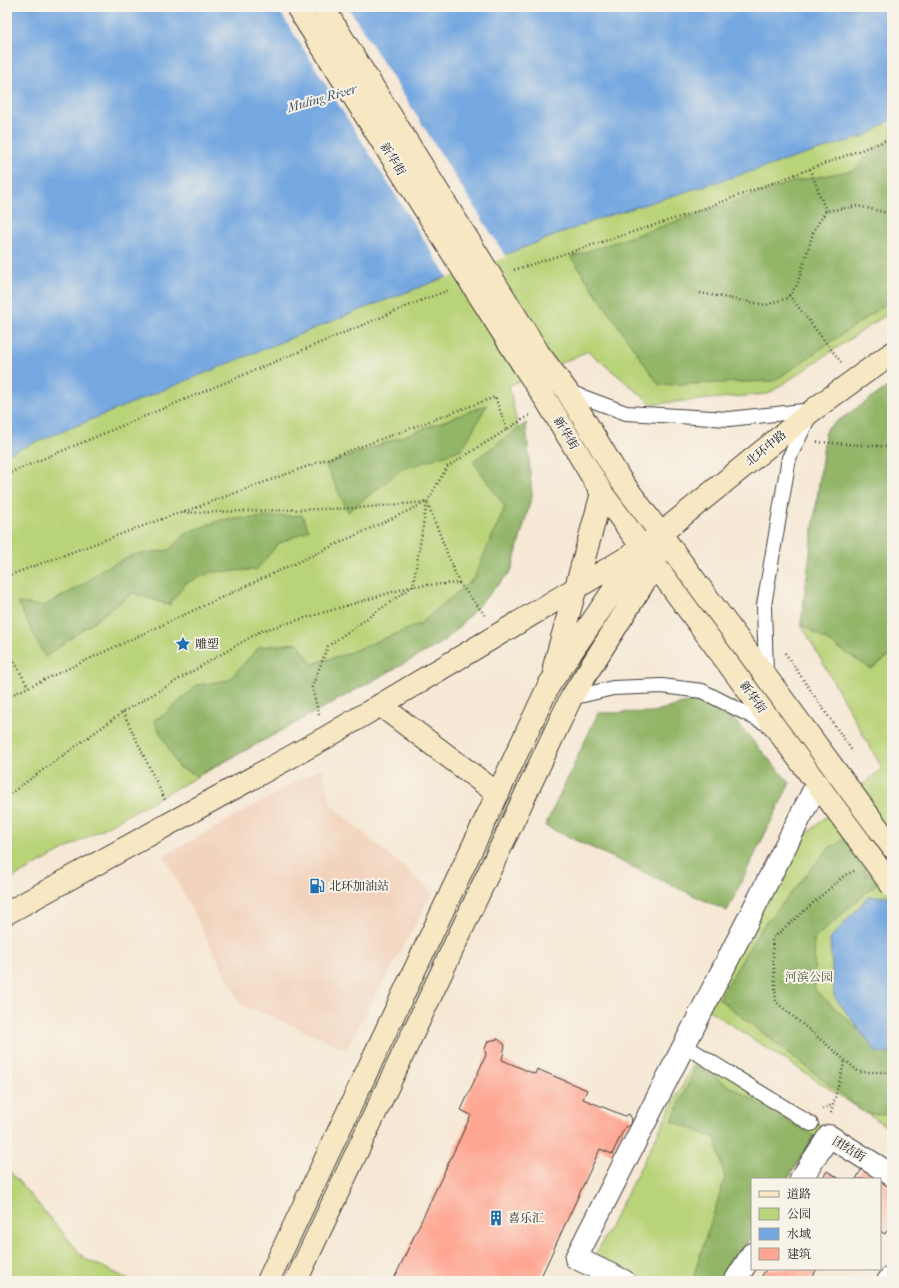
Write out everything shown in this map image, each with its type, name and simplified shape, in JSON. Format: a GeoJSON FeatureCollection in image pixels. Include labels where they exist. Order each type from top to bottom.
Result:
{"type":"FeatureCollection","features":[{"type":"Feature","properties":{"kind":"main road","name":"新华街"},"geometry":{"type":"LineString","coordinates":[[297,7],[532,360],[567,391],[620,479],[662,533],[892,847]]}},
{"type":"Feature","properties":{"kind":"main road","name":"新华街"},"geometry":{"type":"LineString","coordinates":[[323,7],[532,360],[548,403],[602,493],[892,886]]}},
{"type":"Feature","properties":{"kind":"main road","name":"北环中路"},"geometry":{"type":"LineString","coordinates":[[649,556],[662,533],[813,410],[892,353]]}},
{"type":"Feature","properties":{"kind":"main road"},"geometry":{"type":"LineString","coordinates":[[268,1281],[549,684],[602,493]]}},
{"type":"Feature","properties":{"kind":"main road"},"geometry":{"type":"LineString","coordinates":[[7,913],[325,738],[576,587],[649,556]]}},
{"type":"Feature","properties":{"kind":"main road"},"geometry":{"type":"LineString","coordinates":[[549,684],[649,556]]}},
{"type":"Feature","properties":{"kind":"main road"},"geometry":{"type":"LineString","coordinates":[[296,1281],[571,698],[649,556]]}},
{"type":"Feature","properties":{"kind":"main road"},"geometry":{"type":"LineString","coordinates":[[380,705],[498,794]]}},
{"type":"Feature","properties":{"kind":"street"},"geometry":{"type":"LineString","coordinates":[[624,1281],[576,1258],[817,784]]}},
{"type":"Feature","properties":{"kind":"street","name":"团结街"},"geometry":{"type":"LineString","coordinates":[[802,1178],[829,1136],[892,1175]]}},
{"type":"Feature","properties":{"kind":"street"},"geometry":{"type":"LineString","coordinates":[[735,1281],[751,1256]]}},
{"type":"Feature","properties":{"kind":"street"},"geometry":{"type":"LineString","coordinates":[[888,1281],[892,1276]]}},
{"type":"Feature","properties":{"kind":"lane"},"geometry":{"type":"LineString","coordinates":[[567,391],[626,413],[729,419],[813,410]]}},
{"type":"Feature","properties":{"kind":"lane"},"geometry":{"type":"LineString","coordinates":[[766,675],[764,605],[789,458],[813,410]]}},
{"type":"Feature","properties":{"kind":"lane"},"geometry":{"type":"LineString","coordinates":[[571,698],[613,688],[662,686],[696,690],[702,691],[776,728]]}},
{"type":"Feature","properties":{"kind":"lane"},"geometry":{"type":"LineString","coordinates":[[684,1045],[811,1124]]}},
{"type":"Feature","properties":{"kind":"path"},"geometry":{"type":"LineString","coordinates":[[509,272],[689,214],[810,170],[882,142],[892,136]]}},
{"type":"Feature","properties":{"kind":"path"},"geometry":{"type":"LineString","coordinates":[[810,170],[826,211]]}},
{"type":"Feature","properties":{"kind":"path"},"geometry":{"type":"LineString","coordinates":[[700,293],[766,305],[787,298],[797,285],[814,230],[826,211],[858,206],[892,214]]}},
{"type":"Feature","properties":{"kind":"path"},"geometry":{"type":"LineString","coordinates":[[7,474],[427,298],[457,288]]}},
{"type":"Feature","properties":{"kind":"path"},"geometry":{"type":"LineString","coordinates":[[789,295],[855,380]]}},
{"type":"Feature","properties":{"kind":"path"},"geometry":{"type":"LineString","coordinates":[[7,576],[495,397],[508,429]]}},
{"type":"Feature","properties":{"kind":"path"},"geometry":{"type":"LineString","coordinates":[[325,738],[312,687],[328,646],[413,586],[427,502],[447,467],[548,403]]}},
{"type":"Feature","properties":{"kind":"path"},"geometry":{"type":"LineString","coordinates":[[812,442],[892,447]]}},
{"type":"Feature","properties":{"kind":"path"},"geometry":{"type":"LineString","coordinates":[[178,514],[357,508],[427,502]]}},
{"type":"Feature","properties":{"kind":"path"},"geometry":{"type":"LineString","coordinates":[[427,502],[459,583],[500,633]]}},
{"type":"Feature","properties":{"kind":"path"},"geometry":{"type":"LineString","coordinates":[[7,697],[427,502]]}},
{"type":"Feature","properties":{"kind":"path"},"geometry":{"type":"LineString","coordinates":[[7,796],[123,712],[261,630],[413,586],[459,583]]}},
{"type":"Feature","properties":{"kind":"path"},"geometry":{"type":"LineString","coordinates":[[7,648],[28,687]]}},
{"type":"Feature","properties":{"kind":"path"},"geometry":{"type":"LineString","coordinates":[[782,648],[857,757]]}},
{"type":"Feature","properties":{"kind":"path"},"geometry":{"type":"LineString","coordinates":[[123,712],[175,820]]}},
{"type":"Feature","properties":{"kind":"path"},"geometry":{"type":"LineString","coordinates":[[858,870],[845,874],[772,939],[776,1002],[859,1072],[892,1072]]}},
{"type":"Feature","properties":{"kind":"path"},"geometry":{"type":"LineString","coordinates":[[820,1150],[845,1060]]}},
{"type":"Feature","properties":{"kind":"shaded area"},"geometry":{"type":"Polygon","coordinates":[[[323,767],[331,805],[433,893],[346,1049],[241,1004],[164,856],[323,767]]]}},
{"type":"Feature","properties":{"kind":"green space"},"geometry":{"type":"Polygon","coordinates":[[[7,7],[892,7],[892,311],[768,394],[652,404],[588,351],[509,386],[532,495],[511,571],[445,641],[7,881],[7,7]]]}},
{"type":"Feature","properties":{"kind":"green space"},"geometry":{"type":"Polygon","coordinates":[[[892,139],[892,300],[774,381],[659,385],[571,257],[792,182],[854,170],[871,152],[892,139]]]}},
{"type":"Feature","properties":{"kind":"green space"},"geometry":{"type":"Polygon","coordinates":[[[892,384],[892,654],[871,669],[801,624],[826,429],[892,384]]]}},
{"type":"Feature","properties":{"kind":"green space","name":"河滨公园"},"geometry":{"type":"Polygon","coordinates":[[[892,385],[892,1130],[695,1001],[802,838],[882,768],[801,624],[826,429],[892,385]]]}},
{"type":"Feature","properties":{"kind":"green space"},"geometry":{"type":"Polygon","coordinates":[[[487,405],[462,449],[401,470],[348,512],[326,465],[487,405]]]}},
{"type":"Feature","properties":{"kind":"green space"},"geometry":{"type":"Polygon","coordinates":[[[526,423],[532,495],[511,571],[445,641],[198,776],[178,767],[154,720],[165,714],[197,685],[229,680],[259,647],[298,643],[312,664],[346,654],[420,624],[474,578],[505,507],[473,461],[526,423]]]}},
{"type":"Feature","properties":{"kind":"green space"},"geometry":{"type":"Polygon","coordinates":[[[302,515],[309,530],[278,544],[256,570],[212,572],[186,583],[169,605],[133,593],[45,657],[18,603],[44,606],[84,584],[101,570],[133,555],[169,550],[188,532],[221,520],[302,515]]]}},
{"type":"Feature","properties":{"kind":"green space"},"geometry":{"type":"Polygon","coordinates":[[[713,696],[790,783],[727,911],[545,826],[598,713],[652,712],[713,696]]]}},
{"type":"Feature","properties":{"kind":"green space"},"geometry":{"type":"Polygon","coordinates":[[[858,832],[866,878],[873,853],[884,877],[814,939],[815,990],[880,1049],[892,1048],[892,1115],[867,1114],[719,999],[759,931],[829,848],[858,832]]]}},
{"type":"Feature","properties":{"kind":"green space"},"geometry":{"type":"Polygon","coordinates":[[[700,1051],[822,1126],[789,1178],[751,1178],[751,1237],[723,1281],[640,1281],[593,1260],[700,1051]]]}},
{"type":"Feature","properties":{"kind":"green space"},"geometry":{"type":"Polygon","coordinates":[[[696,1066],[814,1136],[788,1178],[751,1178],[751,1236],[722,1281],[692,1281],[725,1178],[715,1138],[672,1121],[696,1066]]]}},
{"type":"Feature","properties":{"kind":"green space"},"geometry":{"type":"Polygon","coordinates":[[[7,1168],[85,1259],[133,1281],[7,1281],[7,1168]]]}},
{"type":"Feature","properties":{"kind":"water","name":"Muling River"},"geometry":{"type":"Polygon","coordinates":[[[7,7],[892,7],[892,119],[868,135],[601,218],[352,313],[7,454],[7,7]]]}},
{"type":"Feature","properties":{"kind":"water"},"geometry":{"type":"Polygon","coordinates":[[[892,896],[892,1054],[877,1053],[834,996],[830,939],[868,897],[892,896]]]}},
{"type":"Feature","properties":{"kind":"pier"},"geometry":{"type":"Polygon","coordinates":[[[277,7],[348,7],[506,257],[448,278],[277,7]]]}},
{"type":"Feature","properties":{"kind":"building","name":"喜乐汇"},"geometry":{"type":"Polygon","coordinates":[[[498,1039],[505,1045],[502,1060],[535,1074],[537,1069],[587,1090],[583,1099],[625,1116],[629,1114],[632,1119],[631,1125],[625,1127],[612,1154],[600,1149],[539,1281],[393,1281],[471,1115],[461,1110],[486,1055],[485,1049],[488,1041],[498,1039]]]}},
{"type":"Feature","properties":{"kind":"building"},"geometry":{"type":"Polygon","coordinates":[[[863,1167],[881,1178],[857,1178],[863,1167]]]}},
{"type":"Feature","properties":{"kind":"building"},"geometry":{"type":"Polygon","coordinates":[[[827,1171],[838,1178],[823,1178],[827,1171]]]}},
{"type":"Feature","properties":{"kind":"building"},"geometry":{"type":"Polygon","coordinates":[[[881,1178],[892,1185],[892,1223],[885,1234],[881,1232],[881,1178]]]}},
{"type":"Feature","properties":{"kind":"building"},"geometry":{"type":"Polygon","coordinates":[[[765,1270],[816,1270],[809,1281],[759,1281],[765,1270]]]}},
{"type":"Feature","properties":{"kind":"place","name":"雕塑"},"geometry":{"type":"Point","coordinates":[183,644]}},
{"type":"Feature","properties":{"kind":"place","name":"北环加油站"},"geometry":{"type":"Point","coordinates":[317,886]}},
{"type":"Feature","properties":{"kind":"place","name":"喜乐汇"},"geometry":{"type":"Point","coordinates":[496,1218]}}]}
